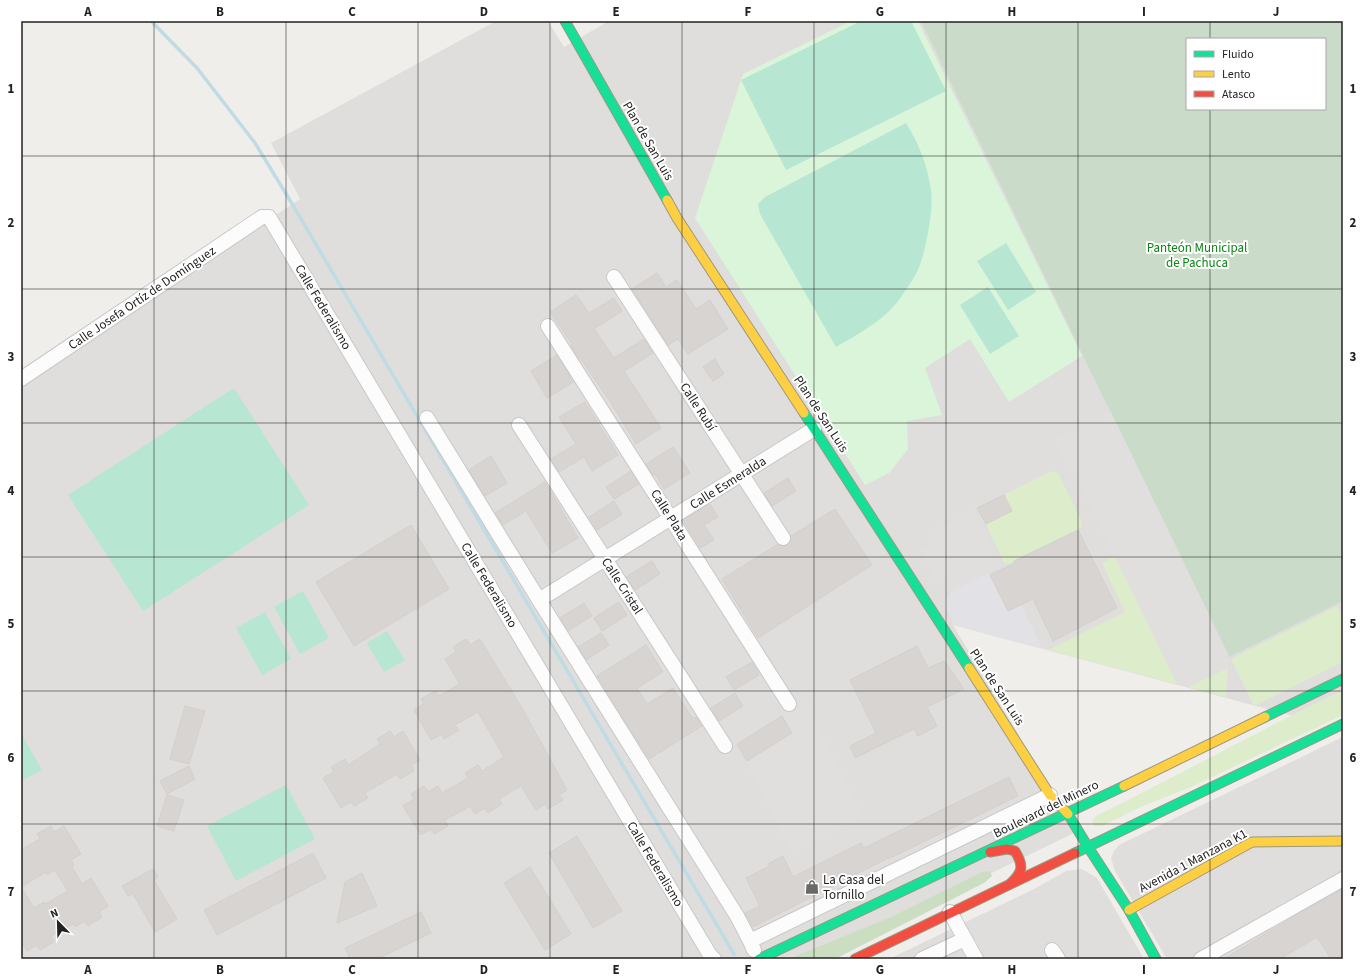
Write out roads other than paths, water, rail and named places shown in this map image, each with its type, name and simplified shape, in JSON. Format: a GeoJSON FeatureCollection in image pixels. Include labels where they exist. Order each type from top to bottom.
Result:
{"type":"FeatureCollection","features":[{"type":"Feature","properties":{"kind":"main road","name":"Plan de San Luis"},"geometry":{"type":"LineString","coordinates":[[565,21],[677,218],[890,544],[1050,795],[1068,814],[1129,910],[1156,959]]}},
{"type":"Feature","properties":{"kind":"main road","name":"Boulevard del Minero"},"geometry":{"type":"LineString","coordinates":[[759,959],[1068,814],[1343,679]]}},
{"type":"Feature","properties":{"kind":"main road"},"geometry":{"type":"LineString","coordinates":[[856,959],[950,912],[1343,724]]}},
{"type":"Feature","properties":{"kind":"main road","name":"Avenida 1 Manzana K1"},"geometry":{"type":"LineString","coordinates":[[1129,910],[1252,842],[1343,841]]}},
{"type":"Feature","properties":{"kind":"main road"},"geometry":{"type":"LineString","coordinates":[[982,854],[1007,849],[1015,851],[1021,860],[1022,869],[1019,876],[1010,884]]}},
{"type":"Feature","properties":{"kind":"street","name":"Calle Josefa Ortíz de Domínguez"},"geometry":{"type":"LineString","coordinates":[[21,379],[262,217]]}},
{"type":"Feature","properties":{"kind":"street","name":"Calle Federalismo"},"geometry":{"type":"LineString","coordinates":[[262,217],[269,217],[706,948],[714,959]]}},
{"type":"Feature","properties":{"kind":"street","name":"Calle Rubí"},"geometry":{"type":"LineString","coordinates":[[614,277],[783,538]]}},
{"type":"Feature","properties":{"kind":"street","name":"Calle Plata"},"geometry":{"type":"LineString","coordinates":[[548,326],[789,704]]}},
{"type":"Feature","properties":{"kind":"street"},"geometry":{"type":"LineString","coordinates":[[427,418],[737,916],[759,959]]}},
{"type":"Feature","properties":{"kind":"street","name":"Calle Cristal"},"geometry":{"type":"LineString","coordinates":[[520,425],[725,746]]}},
{"type":"Feature","properties":{"kind":"street","name":"Calle Esmeralda"},"geometry":{"type":"LineString","coordinates":[[539,600],[814,429]]}},
{"type":"Feature","properties":{"kind":"street"},"geometry":{"type":"LineString","coordinates":[[750,941],[1050,795]]}},
{"type":"Feature","properties":{"kind":"street"},"geometry":{"type":"LineString","coordinates":[[1201,959],[1343,879]]}},
{"type":"Feature","properties":{"kind":"street"},"geometry":{"type":"LineString","coordinates":[[950,912],[976,959]]}},
{"type":"Feature","properties":{"kind":"street"},"geometry":{"type":"LineString","coordinates":[[922,959],[965,939]]}},
{"type":"Feature","properties":{"kind":"waterway"},"geometry":{"type":"LineString","coordinates":[[151,21],[197,68],[255,143],[734,954]]}},
{"type":"Feature","properties":{"kind":"place","name":"La Casa del Tornillo"},"geometry":{"type":"Point","coordinates":[812,887]}},
{"type":"Feature","properties":{"kind":"park label","name":"Panteón Municipal de Pachuca"},"geometry":{"type":"Point","coordinates":[1197,256]}}]}
